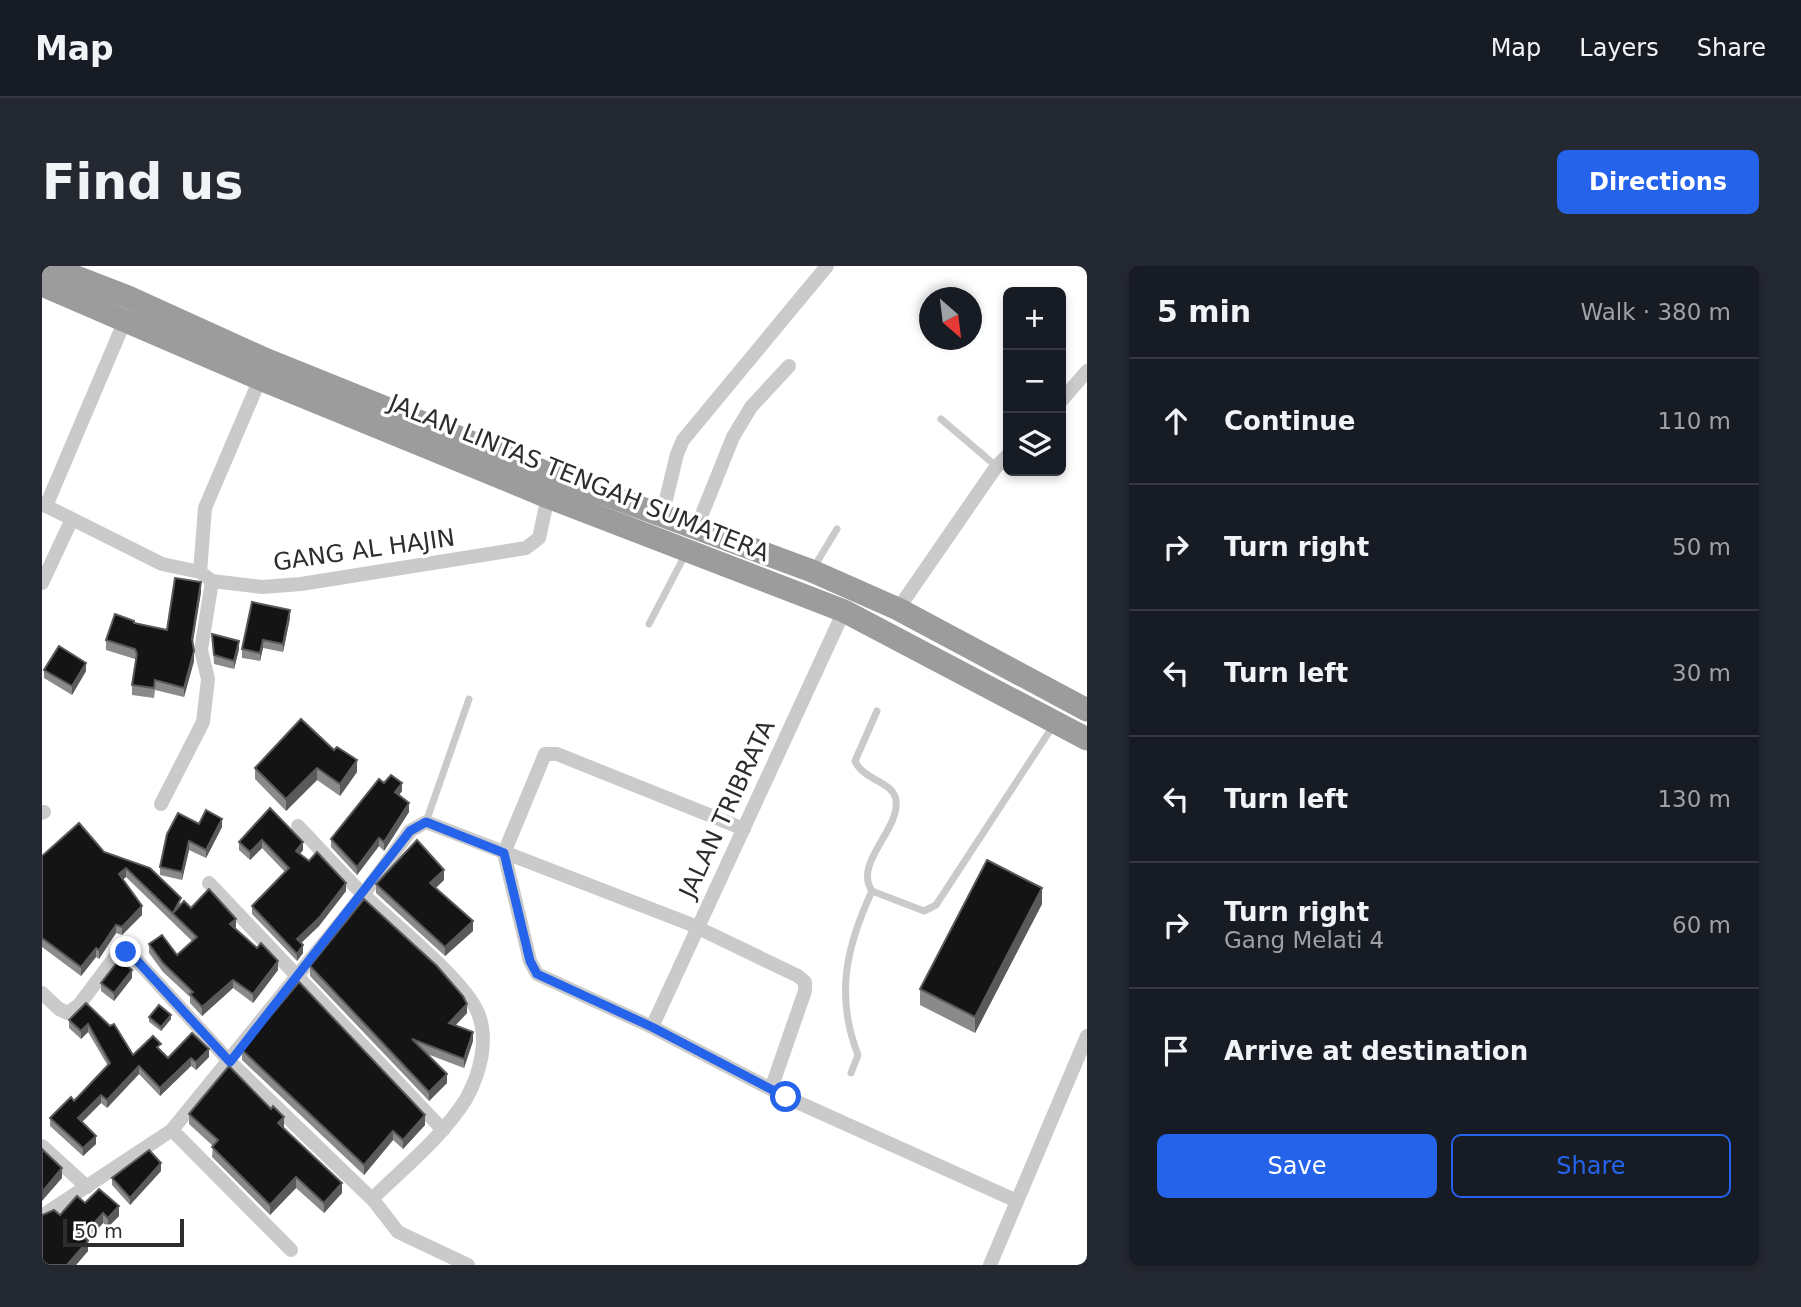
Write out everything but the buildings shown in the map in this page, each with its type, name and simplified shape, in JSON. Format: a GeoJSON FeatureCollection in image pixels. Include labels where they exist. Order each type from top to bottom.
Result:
{"type":"FeatureCollection","features":[{"type":"Feature","properties":{"kind":"highway","name":"JALAN LINTAS TENGAH SUMATERA"},"geometry":{"type":"LineString","coordinates":[[48,266],[431,437]]}},
{"type":"Feature","properties":{"kind":"highway","name":"JALAN LINTAS TENGAH SUMATERA"},"geometry":{"type":"LineString","coordinates":[[42,285],[126,318],[260,379],[662,516],[692,539],[844,611],[1056,720],[1087,739]]}},
{"type":"Feature","properties":{"kind":"highway","name":"JALAN LINTAS TENGAH SUMATERA"},"geometry":{"type":"LineString","coordinates":[[484,457],[548,497],[812,571],[898,609],[1086,706]]}},
{"type":"Feature","properties":{"kind":"street"},"geometry":{"type":"LineString","coordinates":[[662,516],[683,440],[827,266]]}},
{"type":"Feature","properties":{"kind":"street"},"geometry":{"type":"LineString","coordinates":[[44,505],[126,318]]}},
{"type":"Feature","properties":{"kind":"street"},"geometry":{"type":"LineString","coordinates":[[692,539],[733,437],[751,407],[789,366]]}},
{"type":"Feature","properties":{"kind":"street"},"geometry":{"type":"LineString","coordinates":[[1066,395],[1087,372]]}},
{"type":"Feature","properties":{"kind":"street"},"geometry":{"type":"LineString","coordinates":[[162,804],[203,722],[208,678],[201,650],[206,576],[205,509],[260,379]]}},
{"type":"Feature","properties":{"kind":"street"},"geometry":{"type":"LineString","coordinates":[[898,609],[1003,460]]}},
{"type":"Feature","properties":{"kind":"street","name":"GANG AL HAJIN"},"geometry":{"type":"LineString","coordinates":[[44,505],[71,522],[162,564],[262,587],[526,548],[539,538],[548,497]]}},
{"type":"Feature","properties":{"kind":"street"},"geometry":{"type":"LineString","coordinates":[[42,583],[71,522]]}},
{"type":"Feature","properties":{"kind":"street","name":"JALAN TRIBRATA"},"geometry":{"type":"LineString","coordinates":[[652,1027],[844,611]]}},
{"type":"Feature","properties":{"kind":"street"},"geometry":{"type":"LineString","coordinates":[[744,829],[548,752],[541,759],[497,850],[530,961],[537,974],[652,1027],[771,1089],[1017,1201]]}},
{"type":"Feature","properties":{"kind":"street"},"geometry":{"type":"LineString","coordinates":[[42,1216],[172,1130],[230,1062],[295,976],[363,895],[410,831],[426,822],[698,929],[798,976],[805,982],[805,991],[771,1089]]}},
{"type":"Feature","properties":{"kind":"street"},"geometry":{"type":"LineString","coordinates":[[298,826],[363,895],[456,983],[477,1010],[483,1029],[483,1051],[466,1098],[443,1130],[375,1196],[374,1203]]}},
{"type":"Feature","properties":{"kind":"street"},"geometry":{"type":"LineString","coordinates":[[209,883],[443,1130]]}},
{"type":"Feature","properties":{"kind":"street"},"geometry":{"type":"LineString","coordinates":[[42,993],[59,1009],[68,1013],[79,1005],[115,957],[121,953],[131,954],[230,1062],[374,1203],[398,1233],[468,1265]]}},
{"type":"Feature","properties":{"kind":"street"},"geometry":{"type":"LineString","coordinates":[[990,1265],[1087,1036]]}},
{"type":"Feature","properties":{"kind":"street"},"geometry":{"type":"LineString","coordinates":[[172,1130],[291,1250]]}},
{"type":"Feature","properties":{"kind":"street"},"geometry":{"type":"LineString","coordinates":[[42,1146],[86,1187]]}},
{"type":"Feature","properties":{"kind":"lane"},"geometry":{"type":"LineString","coordinates":[[941,419],[996,467]]}},
{"type":"Feature","properties":{"kind":"lane"},"geometry":{"type":"LineString","coordinates":[[812,571],[837,529]]}},
{"type":"Feature","properties":{"kind":"lane"},"geometry":{"type":"LineString","coordinates":[[649,624],[682,566],[692,539]]}},
{"type":"Feature","properties":{"kind":"lane"},"geometry":{"type":"LineString","coordinates":[[426,822],[469,699]]}},
{"type":"Feature","properties":{"kind":"lane"},"geometry":{"type":"LineString","coordinates":[[877,711],[855,761],[867,777],[888,786],[896,797],[896,811],[868,871],[868,884],[872,891],[924,911],[933,908],[1056,720]]}},
{"type":"Feature","properties":{"kind":"lane"},"geometry":{"type":"LineString","coordinates":[[851,1073],[858,1055],[848,1031],[844,991],[857,924],[872,891]]}},
{"type":"Feature","properties":{"kind":"route"},"geometry":{"type":"LineString","coordinates":[[126,952],[131,954],[230,1062],[295,976],[363,895],[410,831],[426,822],[504,853],[530,961],[537,974],[652,1027],[786,1097]]}}]}
